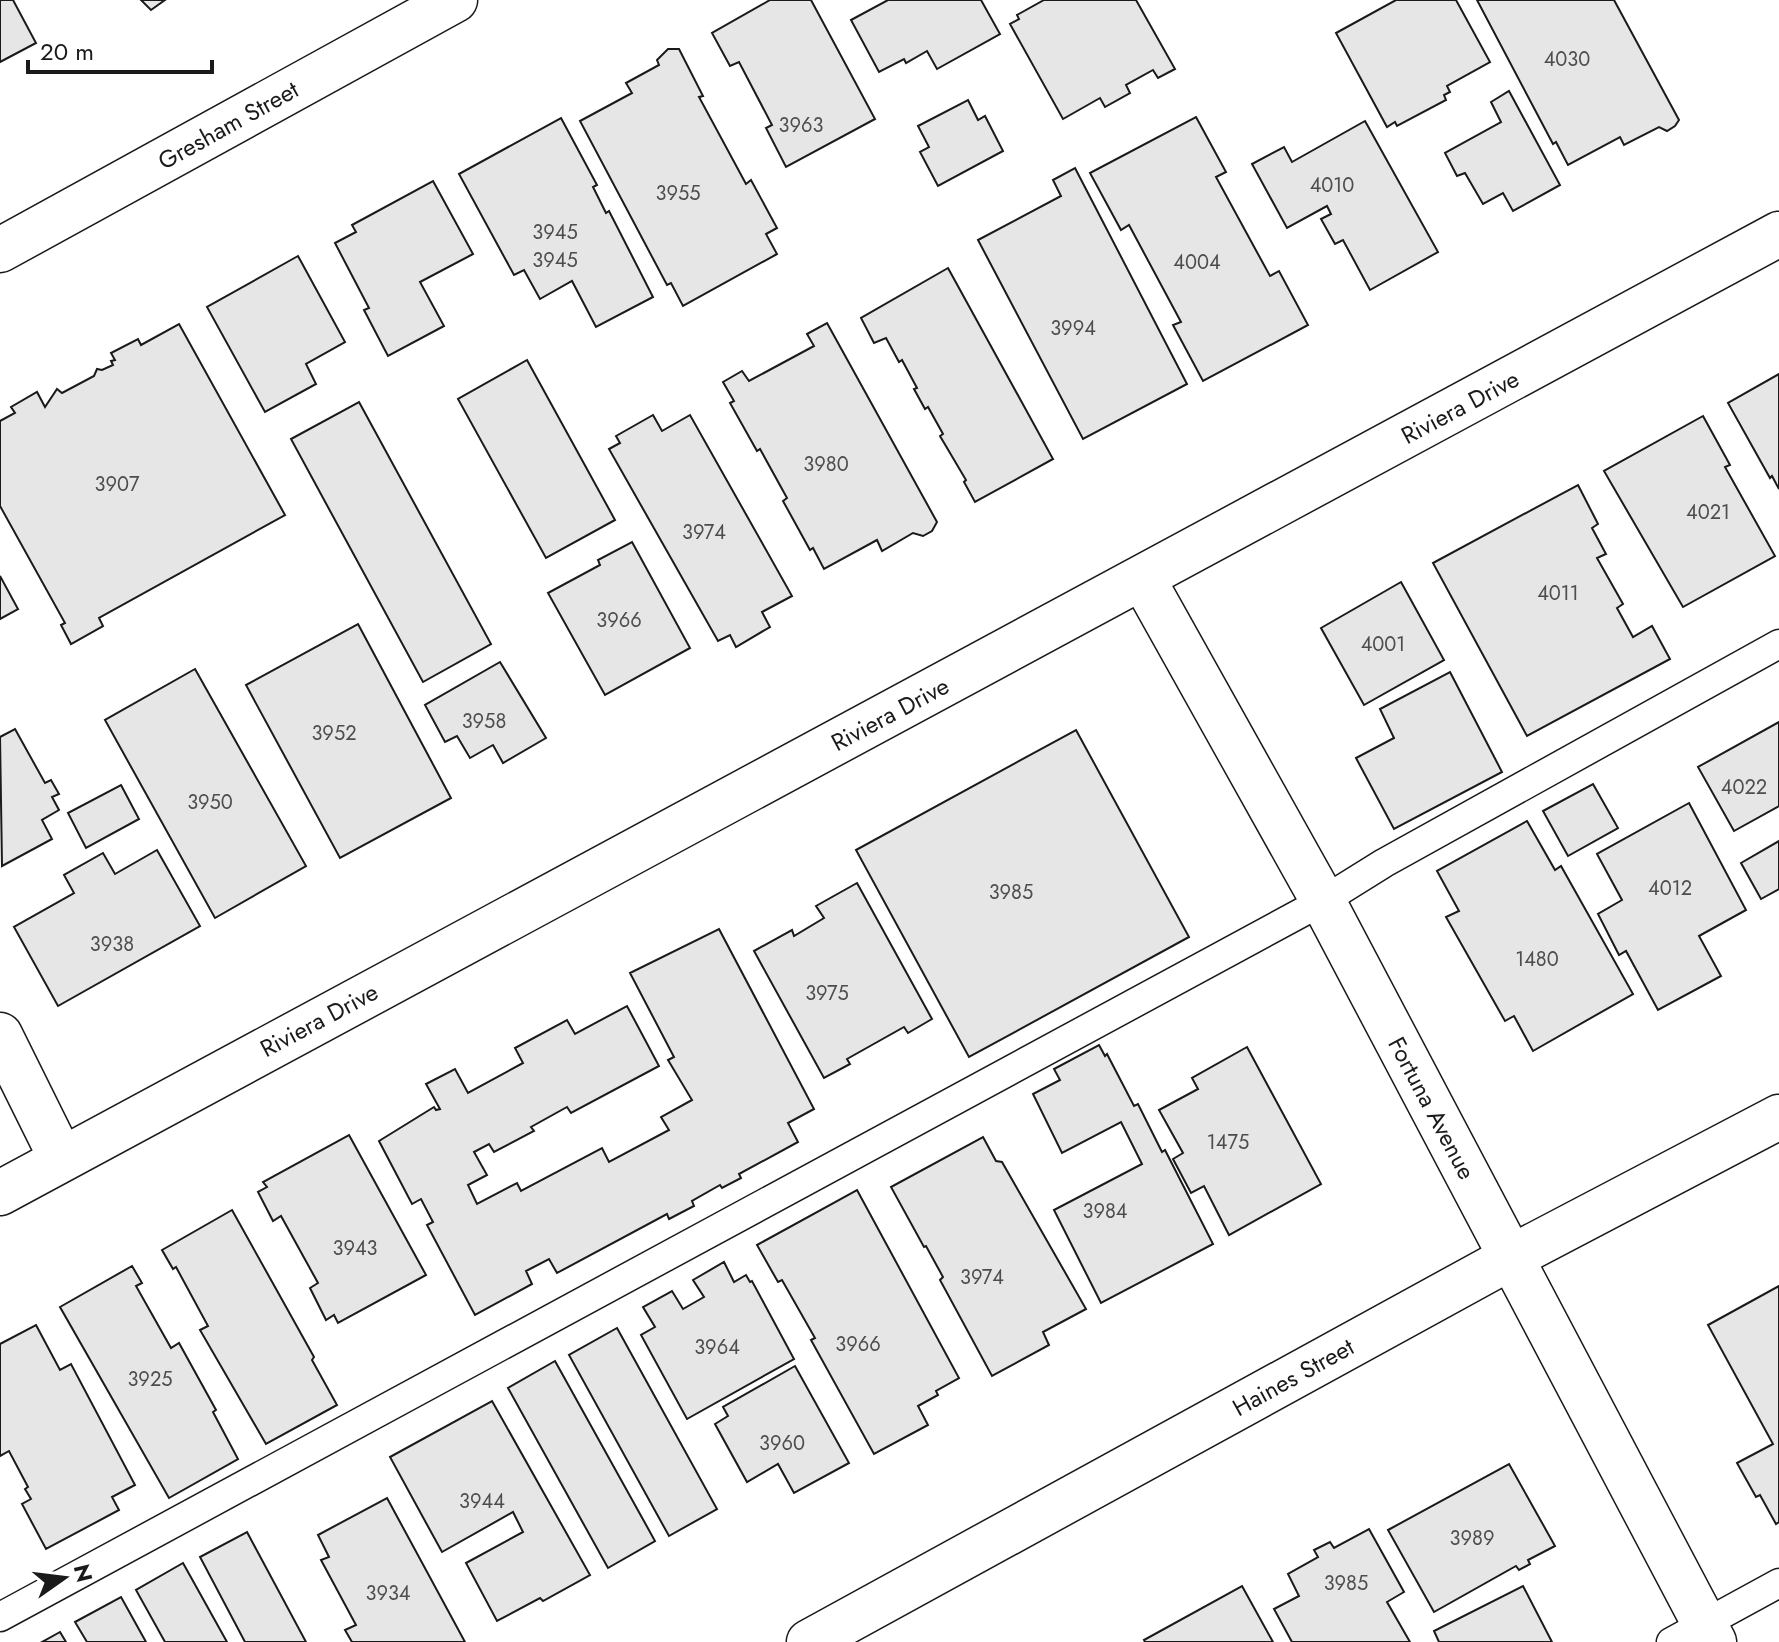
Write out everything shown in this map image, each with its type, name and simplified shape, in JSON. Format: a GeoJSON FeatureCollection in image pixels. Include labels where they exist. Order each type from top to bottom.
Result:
{"type":"FeatureCollection","features":[{"type":"Feature","properties":{"kind":"street","name":"Gresham Street"},"geometry":{"type":"LineString","coordinates":[[0,250],[455,0]]}},
{"type":"Feature","properties":{"kind":"street","name":"Riviera Drive"},"geometry":{"type":"LineString","coordinates":[[0,1193],[1779,234]]}},
{"type":"Feature","properties":{"kind":"street","name":"Fortuna Avenue"},"geometry":{"type":"LineString","coordinates":[[1143,579],[1323,901],[1510,1258],[1696,1636]]}},
{"type":"Feature","properties":{"kind":"street"},"geometry":{"type":"LineString","coordinates":[[0,1035],[61,1158]]}},
{"type":"Feature","properties":{"kind":"street","name":"Haines Street"},"geometry":{"type":"LineString","coordinates":[[809,1642],[1510,1258],[1779,1117]]}},
{"type":"Feature","properties":{"kind":"lane"},"geometry":{"type":"LineString","coordinates":[[0,1617],[1323,901],[1384,863],[1779,644]]}},
{"type":"Feature","properties":{"kind":"lane"},"geometry":{"type":"LineString","coordinates":[[1696,1636],[1779,1583]]}},
{"type":"Feature","properties":{"kind":"building"},"geometry":{"type":"Polygon","coordinates":[[[0,0],[13,0],[36,43],[0,62],[0,0]]]}},
{"type":"Feature","properties":{"kind":"building"},"geometry":{"type":"Polygon","coordinates":[[[141,0],[165,0],[151,10],[141,0]]]}},
{"type":"Feature","properties":{"kind":"building"},"geometry":{"type":"Polygon","coordinates":[[[770,0],[811,0],[875,119],[786,167],[766,128],[772,125],[739,62],[730,66],[712,33],[770,0]]]}},
{"type":"Feature","properties":{"kind":"building"},"geometry":{"type":"Polygon","coordinates":[[[888,0],[981,0],[1000,34],[937,69],[927,51],[906,63],[904,59],[879,72],[851,20],[888,0]]]}},
{"type":"Feature","properties":{"kind":"building"},"geometry":{"type":"Polygon","coordinates":[[[1044,0],[1136,0],[1175,69],[1158,78],[1153,70],[1126,85],[1130,93],[1105,107],[1100,98],[1063,119],[1010,24],[1019,19],[1017,15],[1044,0]]]}},
{"type":"Feature","properties":{"kind":"building"},"geometry":{"type":"Polygon","coordinates":[[[1396,0],[1456,0],[1490,62],[1447,86],[1450,92],[1444,95],[1446,100],[1397,126],[1395,122],[1387,127],[1336,33],[1396,0]]]}},
{"type":"Feature","properties":{"kind":"building"},"geometry":{"type":"Polygon","coordinates":[[[1477,0],[1614,0],[1679,120],[1667,131],[1659,127],[1624,145],[1620,137],[1568,165],[1556,142],[1553,144],[1477,0]]]}},
{"type":"Feature","properties":{"kind":"building"},"geometry":{"type":"Polygon","coordinates":[[[668,49],[679,49],[703,96],[699,97],[746,184],[751,180],[777,228],[766,234],[777,254],[683,306],[671,283],[667,285],[580,121],[632,93],[626,83],[659,65],[657,60],[668,49]]]}},
{"type":"Feature","properties":{"kind":"building"},"geometry":{"type":"Polygon","coordinates":[[[1509,91],[1560,185],[1513,211],[1503,193],[1483,204],[1465,173],[1457,176],[1445,153],[1501,122],[1491,102],[1509,91]]]}},
{"type":"Feature","properties":{"kind":"building"},"geometry":{"type":"Polygon","coordinates":[[[968,100],[978,120],[985,116],[1003,151],[938,186],[920,152],[929,147],[918,126],[968,100]]]}},
{"type":"Feature","properties":{"kind":"building"},"geometry":{"type":"Polygon","coordinates":[[[1196,117],[1226,172],[1216,177],[1270,276],[1279,271],[1308,325],[1203,381],[1173,325],[1181,322],[1129,225],[1121,230],[1090,173],[1196,117]]]}},
{"type":"Feature","properties":{"kind":"building"},"geometry":{"type":"Polygon","coordinates":[[[561,118],[597,185],[593,187],[606,213],[609,211],[653,297],[596,327],[572,281],[540,299],[524,270],[514,275],[459,174],[561,118]]]}},
{"type":"Feature","properties":{"kind":"building"},"geometry":{"type":"Polygon","coordinates":[[[1365,121],[1438,252],[1370,290],[1343,240],[1335,244],[1321,219],[1331,214],[1327,206],[1287,228],[1252,164],[1284,147],[1292,162],[1365,121]]]}},
{"type":"Feature","properties":{"kind":"building"},"geometry":{"type":"Polygon","coordinates":[[[1075,168],[1187,384],[1083,439],[978,240],[1061,196],[1053,180],[1075,168]]]}},
{"type":"Feature","properties":{"kind":"building"},"geometry":{"type":"Polygon","coordinates":[[[433,181],[473,254],[420,282],[444,326],[388,356],[364,310],[369,308],[335,243],[356,232],[352,225],[433,181]]]}},
{"type":"Feature","properties":{"kind":"building"},"geometry":{"type":"Polygon","coordinates":[[[298,256],[345,342],[306,364],[316,384],[265,412],[207,307],[298,256]]]}},
{"type":"Feature","properties":{"kind":"building"},"geometry":{"type":"Polygon","coordinates":[[[948,268],[1053,459],[975,502],[940,436],[943,434],[928,407],[925,409],[902,360],[899,362],[886,338],[874,343],[861,318],[948,268]]]}},
{"type":"Feature","properties":{"kind":"building"},"geometry":{"type":"Polygon","coordinates":[[[827,323],[937,522],[932,531],[923,536],[913,533],[882,551],[877,540],[824,569],[783,501],[787,498],[760,449],[757,451],[730,403],[734,401],[723,382],[742,371],[749,381],[814,346],[807,334],[827,323]]]}},
{"type":"Feature","properties":{"kind":"building"},"geometry":{"type":"Polygon","coordinates":[[[179,324],[285,515],[99,618],[103,626],[71,644],[61,625],[65,623],[0,506],[0,421],[15,413],[11,407],[37,392],[45,407],[57,389],[62,393],[94,376],[97,369],[113,365],[111,361],[115,360],[111,353],[138,339],[141,345],[179,324]]]}},
{"type":"Feature","properties":{"kind":"building"},"geometry":{"type":"Polygon","coordinates":[[[527,360],[615,520],[546,558],[458,399],[527,360]]]}},
{"type":"Feature","properties":{"kind":"building"},"geometry":{"type":"Polygon","coordinates":[[[1779,374],[1779,489],[1728,403],[1779,374]]]}},
{"type":"Feature","properties":{"kind":"building"},"geometry":{"type":"Polygon","coordinates":[[[359,402],[491,644],[423,682],[291,439],[359,402]]]}},
{"type":"Feature","properties":{"kind":"building"},"geometry":{"type":"Polygon","coordinates":[[[653,415],[662,431],[690,415],[792,596],[762,612],[770,627],[736,647],[730,635],[718,641],[609,449],[620,443],[616,436],[653,415]]]}},
{"type":"Feature","properties":{"kind":"building"},"geometry":{"type":"Polygon","coordinates":[[[1703,416],[1730,465],[1725,467],[1775,556],[1683,607],[1604,471],[1703,416]]]}},
{"type":"Feature","properties":{"kind":"building"},"geometry":{"type":"Polygon","coordinates":[[[1578,485],[1598,524],[1592,528],[1606,554],[1597,558],[1623,604],[1617,608],[1633,637],[1652,626],[1670,659],[1527,736],[1433,563],[1578,485]]]}},
{"type":"Feature","properties":{"kind":"building"},"geometry":{"type":"Polygon","coordinates":[[[632,542],[690,648],[605,695],[548,593],[600,565],[598,560],[632,542]]]}},
{"type":"Feature","properties":{"kind":"building"},"geometry":{"type":"Polygon","coordinates":[[[0,576],[18,609],[0,619],[0,576]]]}},
{"type":"Feature","properties":{"kind":"building"},"geometry":{"type":"Polygon","coordinates":[[[1401,582],[1444,660],[1364,705],[1321,628],[1401,582]]]}},
{"type":"Feature","properties":{"kind":"building"},"geometry":{"type":"Polygon","coordinates":[[[358,624],[451,798],[340,858],[246,685],[358,624]]]}},
{"type":"Feature","properties":{"kind":"building"},"geometry":{"type":"Polygon","coordinates":[[[500,662],[546,738],[503,763],[493,745],[470,758],[457,736],[445,742],[425,705],[500,662]]]}},
{"type":"Feature","properties":{"kind":"building"},"geometry":{"type":"Polygon","coordinates":[[[195,669],[306,866],[215,918],[105,720],[195,669]]]}},
{"type":"Feature","properties":{"kind":"building"},"geometry":{"type":"Polygon","coordinates":[[[1450,672],[1502,772],[1394,829],[1356,758],[1394,738],[1380,709],[1450,672]]]}},
{"type":"Feature","properties":{"kind":"building"},"geometry":{"type":"Polygon","coordinates":[[[1779,722],[1779,806],[1734,831],[1698,767],[1779,722]]]}},
{"type":"Feature","properties":{"kind":"building"},"geometry":{"type":"Polygon","coordinates":[[[15,729],[45,783],[51,780],[59,794],[52,797],[59,810],[42,820],[52,839],[2,866],[0,737],[15,729]]]}},
{"type":"Feature","properties":{"kind":"building"},"geometry":{"type":"Polygon","coordinates":[[[1076,730],[1189,937],[969,1057],[856,850],[1076,730]]]}},
{"type":"Feature","properties":{"kind":"building"},"geometry":{"type":"Polygon","coordinates":[[[1593,784],[1618,828],[1568,856],[1543,811],[1593,784]]]}},
{"type":"Feature","properties":{"kind":"building"},"geometry":{"type":"Polygon","coordinates":[[[121,785],[139,819],[86,848],[68,813],[121,785]]]}},
{"type":"Feature","properties":{"kind":"building"},"geometry":{"type":"Polygon","coordinates":[[[1689,803],[1746,910],[1699,936],[1721,976],[1658,1010],[1626,951],[1619,955],[1598,914],[1622,900],[1597,854],[1689,803]]]}},
{"type":"Feature","properties":{"kind":"building"},"geometry":{"type":"Polygon","coordinates":[[[1527,821],[1555,870],[1561,866],[1633,994],[1533,1051],[1514,1016],[1505,1021],[1446,917],[1459,911],[1437,871],[1527,821]]]}},
{"type":"Feature","properties":{"kind":"building"},"geometry":{"type":"Polygon","coordinates":[[[1779,841],[1779,889],[1761,899],[1741,863],[1779,841]]]}},
{"type":"Feature","properties":{"kind":"building"},"geometry":{"type":"Polygon","coordinates":[[[157,850],[200,926],[58,1006],[14,927],[74,893],[64,875],[103,853],[115,874],[157,850]]]}},
{"type":"Feature","properties":{"kind":"building"},"geometry":{"type":"Polygon","coordinates":[[[857,883],[932,1019],[908,1033],[904,1027],[847,1059],[850,1064],[824,1078],[754,951],[792,930],[794,936],[824,918],[816,906],[857,883]]]}},
{"type":"Feature","properties":{"kind":"building"},"geometry":{"type":"Polygon","coordinates":[[[719,929],[814,1109],[788,1123],[798,1142],[739,1174],[741,1178],[722,1188],[720,1185],[692,1201],[694,1206],[669,1219],[667,1214],[557,1273],[549,1259],[526,1271],[532,1284],[475,1315],[427,1225],[433,1222],[421,1199],[412,1204],[379,1141],[434,1107],[440,1109],[426,1084],[455,1069],[468,1093],[523,1063],[515,1048],[567,1020],[575,1034],[627,1006],[659,1066],[571,1113],[567,1107],[531,1127],[534,1131],[494,1152],[489,1144],[474,1152],[487,1175],[468,1185],[477,1204],[517,1183],[521,1191],[602,1148],[609,1162],[669,1130],[661,1117],[692,1100],[668,1060],[674,1057],[630,973],[719,929]]]}},
{"type":"Feature","properties":{"kind":"building"},"geometry":{"type":"Polygon","coordinates":[[[1099,1045],[1105,1056],[1107,1054],[1134,1106],[1138,1104],[1162,1152],[1165,1150],[1213,1244],[1101,1303],[1054,1210],[1142,1164],[1121,1122],[1062,1153],[1033,1094],[1060,1080],[1054,1069],[1099,1045]]]}},
{"type":"Feature","properties":{"kind":"building"},"geometry":{"type":"Polygon","coordinates":[[[1247,1047],[1321,1184],[1229,1235],[1204,1186],[1191,1193],[1173,1159],[1183,1153],[1159,1110],[1198,1089],[1192,1078],[1247,1047]]]}},
{"type":"Feature","properties":{"kind":"building"},"geometry":{"type":"Polygon","coordinates":[[[349,1135],[426,1275],[338,1323],[334,1315],[326,1320],[310,1288],[318,1283],[281,1216],[273,1221],[258,1192],[267,1187],[263,1182],[349,1135]]]}},
{"type":"Feature","properties":{"kind":"building"},"geometry":{"type":"Polygon","coordinates":[[[983,1137],[996,1161],[1002,1162],[1086,1309],[1043,1332],[1049,1345],[992,1376],[940,1280],[943,1277],[891,1187],[983,1137]]]}},
{"type":"Feature","properties":{"kind":"building"},"geometry":{"type":"Polygon","coordinates":[[[857,1190],[959,1378],[918,1406],[928,1425],[874,1454],[811,1340],[815,1338],[782,1280],[778,1282],[757,1245],[857,1190]]]}},
{"type":"Feature","properties":{"kind":"building"},"geometry":{"type":"Polygon","coordinates":[[[232,1210],[314,1357],[312,1360],[337,1405],[266,1444],[200,1330],[208,1326],[176,1267],[173,1269],[162,1250],[232,1210]]]}},
{"type":"Feature","properties":{"kind":"building"},"geometry":{"type":"Polygon","coordinates":[[[724,1262],[734,1282],[746,1275],[752,1281],[794,1359],[687,1419],[641,1335],[655,1327],[643,1307],[672,1291],[683,1309],[704,1297],[693,1280],[724,1262]]]}},
{"type":"Feature","properties":{"kind":"building"},"geometry":{"type":"Polygon","coordinates":[[[132,1266],[142,1283],[136,1286],[171,1348],[179,1343],[216,1410],[213,1412],[238,1459],[169,1498],[60,1307],[132,1266]]]}},
{"type":"Feature","properties":{"kind":"building"},"geometry":{"type":"Polygon","coordinates":[[[1779,1286],[1779,1522],[1776,1524],[1737,1463],[1773,1444],[1708,1325],[1779,1286]]]}},
{"type":"Feature","properties":{"kind":"building"},"geometry":{"type":"Polygon","coordinates":[[[36,1325],[60,1370],[71,1364],[135,1485],[112,1497],[119,1510],[46,1549],[22,1504],[31,1499],[25,1489],[28,1487],[9,1451],[0,1456],[0,1344],[36,1325]]]}},
{"type":"Feature","properties":{"kind":"building"},"geometry":{"type":"Polygon","coordinates":[[[617,1328],[717,1509],[669,1536],[569,1355],[617,1328]]]}},
{"type":"Feature","properties":{"kind":"building"},"geometry":{"type":"Polygon","coordinates":[[[555,1361],[655,1541],[608,1568],[508,1388],[555,1361]]]}},
{"type":"Feature","properties":{"kind":"building"},"geometry":{"type":"Polygon","coordinates":[[[795,1366],[849,1463],[794,1493],[778,1464],[747,1482],[715,1424],[728,1416],[723,1407],[795,1366]]]}},
{"type":"Feature","properties":{"kind":"building"},"geometry":{"type":"Polygon","coordinates":[[[492,1401],[590,1575],[543,1601],[540,1598],[497,1621],[466,1563],[523,1532],[513,1512],[442,1552],[390,1457],[492,1401]]]}},
{"type":"Feature","properties":{"kind":"building"},"geometry":{"type":"Polygon","coordinates":[[[1509,1464],[1555,1546],[1528,1560],[1530,1564],[1519,1570],[1516,1566],[1434,1612],[1388,1530],[1509,1464]]]}},
{"type":"Feature","properties":{"kind":"building"},"geometry":{"type":"Polygon","coordinates":[[[387,1498],[465,1642],[352,1642],[345,1630],[356,1625],[321,1560],[329,1557],[318,1535],[387,1498]]]}},
{"type":"Feature","properties":{"kind":"building"},"geometry":{"type":"Polygon","coordinates":[[[1369,1529],[1404,1592],[1387,1602],[1410,1642],[1292,1642],[1274,1609],[1299,1596],[1288,1574],[1318,1557],[1314,1550],[1330,1542],[1334,1548],[1369,1529]]]}},
{"type":"Feature","properties":{"kind":"building"},"geometry":{"type":"Polygon","coordinates":[[[247,1532],[306,1642],[245,1642],[200,1557],[247,1532]]]}},
{"type":"Feature","properties":{"kind":"building"},"geometry":{"type":"Polygon","coordinates":[[[183,1563],[227,1642],[165,1642],[136,1590],[183,1563]]]}},
{"type":"Feature","properties":{"kind":"building"},"geometry":{"type":"Polygon","coordinates":[[[1242,1586],[1273,1642],[1145,1642],[1144,1640],[1242,1586]]]}},
{"type":"Feature","properties":{"kind":"building"},"geometry":{"type":"Polygon","coordinates":[[[1523,1586],[1552,1642],[1439,1642],[1434,1631],[1523,1586]]]}},
{"type":"Feature","properties":{"kind":"building"},"geometry":{"type":"Polygon","coordinates":[[[121,1597],[146,1642],[87,1642],[75,1622],[121,1597]]]}},
{"type":"Feature","properties":{"kind":"building"},"geometry":{"type":"Polygon","coordinates":[[[60,1632],[66,1642],[42,1642],[60,1632]]]}}]}
